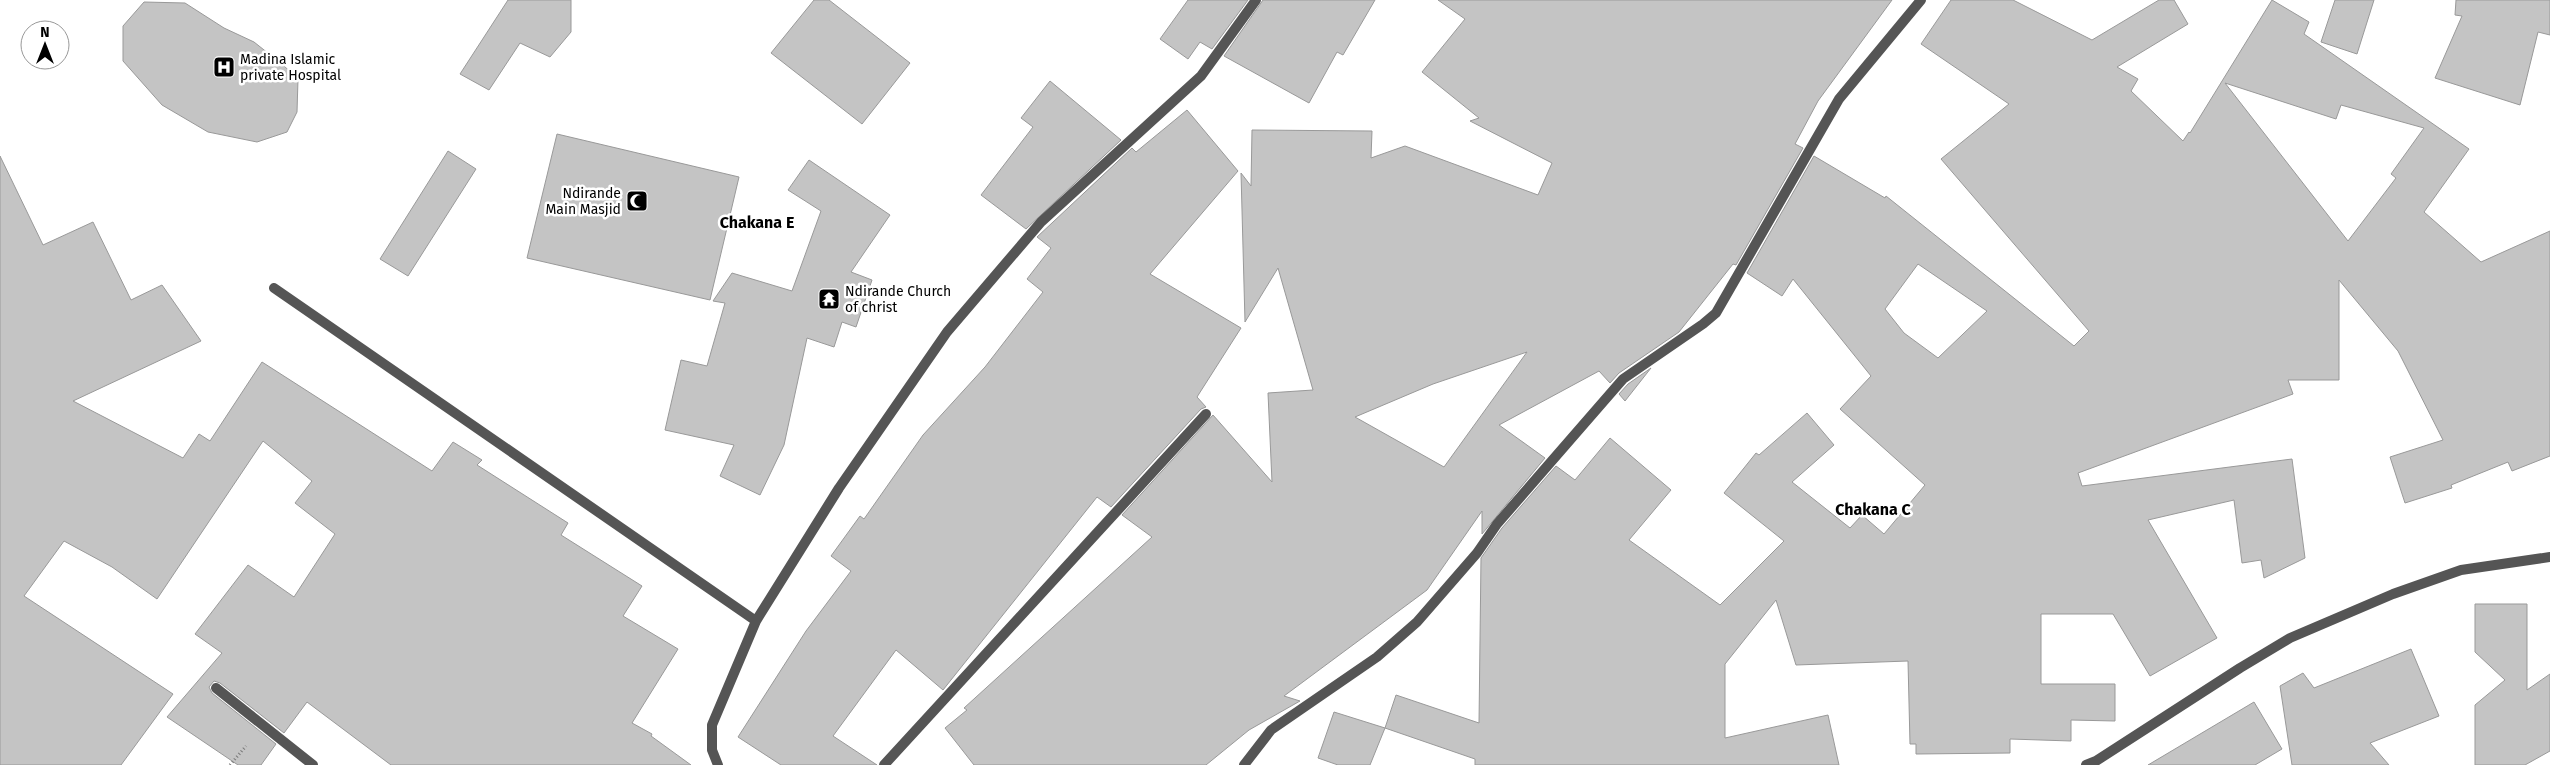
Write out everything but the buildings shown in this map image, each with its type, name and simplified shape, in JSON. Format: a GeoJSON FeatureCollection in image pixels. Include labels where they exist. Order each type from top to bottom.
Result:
{"type":"FeatureCollection","features":[{"type":"Feature","properties":{"kind":"street"},"geometry":{"type":"LineString","coordinates":[[718,765],[712,750],[712,725],[756,621],[839,488],[947,332],[1041,222],[1201,76],[1256,0]]}},
{"type":"Feature","properties":{"kind":"street"},"geometry":{"type":"LineString","coordinates":[[1244,765],[1271,730],[1377,657],[1417,622],[1477,553],[1497,524],[1623,379],[1716,313],[1839,99],[1921,0]]}},
{"type":"Feature","properties":{"kind":"street"},"geometry":{"type":"LineString","coordinates":[[274,288],[756,621]]}},
{"type":"Feature","properties":{"kind":"street"},"geometry":{"type":"LineString","coordinates":[[884,765],[1206,414]]}},
{"type":"Feature","properties":{"kind":"street"},"geometry":{"type":"LineString","coordinates":[[2086,765],[2096,761],[2290,638],[2393,594],[2461,570],[2550,556]]}},
{"type":"Feature","properties":{"kind":"street"},"geometry":{"type":"LineString","coordinates":[[216,688],[314,765]]}},
{"type":"Feature","properties":{"kind":"place","name":"Madina Islamic private Hospital"},"geometry":{"type":"Point","coordinates":[224,67]}},
{"type":"Feature","properties":{"kind":"place","name":"Ndirande Main Masjid"},"geometry":{"type":"Point","coordinates":[637,201]}},
{"type":"Feature","properties":{"kind":"place","name":"Ndirande Church of christ"},"geometry":{"type":"Point","coordinates":[829,299]}},
{"type":"Feature","properties":{"kind":"district","name":"Chakana E"},"geometry":{"type":"Point","coordinates":[757,222]}},
{"type":"Feature","properties":{"kind":"district","name":"Chakana C"},"geometry":{"type":"Point","coordinates":[1873,509]}}]}
